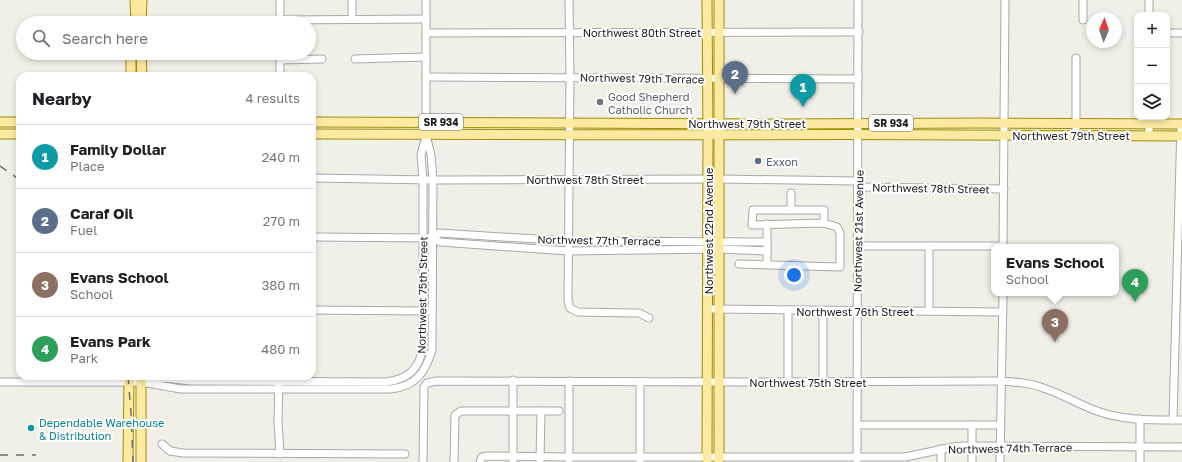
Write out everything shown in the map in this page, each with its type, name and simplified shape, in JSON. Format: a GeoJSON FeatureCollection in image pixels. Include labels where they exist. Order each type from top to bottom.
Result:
{"type":"FeatureCollection","features":[{"type":"Feature","properties":{"kind":"main road"},"geometry":{"type":"LineString","coordinates":[[132,16],[133,0]]}},
{"type":"Feature","properties":{"kind":"main road"},"geometry":{"type":"LineString","coordinates":[[133,0],[135,16]]}},
{"type":"Feature","properties":{"kind":"main road"},"geometry":{"type":"LineString","coordinates":[[142,0],[142,16]]}},
{"type":"Feature","properties":{"kind":"main road","name":"Northwest 22nd Avenue"},"geometry":{"type":"LineString","coordinates":[[707,0],[707,460]]}},
{"type":"Feature","properties":{"kind":"main road","name":"Northwest 22nd Avenue"},"geometry":{"type":"LineString","coordinates":[[719,0],[719,460]]}},
{"type":"Feature","properties":{"kind":"main road"},"geometry":{"type":"LineString","coordinates":[[131,60],[131,72]]}},
{"type":"Feature","properties":{"kind":"main road"},"geometry":{"type":"LineString","coordinates":[[141,60],[142,72]]}},
{"type":"Feature","properties":{"kind":"main road","name":"Northwest 79th Street"},"geometry":{"type":"LineString","coordinates":[[316,122],[1076,124],[1149,120],[1181,124]]}},
{"type":"Feature","properties":{"kind":"main road"},"geometry":{"type":"LineString","coordinates":[[0,122],[16,122]]}},
{"type":"Feature","properties":{"kind":"main road"},"geometry":{"type":"LineString","coordinates":[[353,122],[353,135]]}},
{"type":"Feature","properties":{"kind":"main road"},"geometry":{"type":"LineString","coordinates":[[498,123],[498,135]]}},
{"type":"Feature","properties":{"kind":"main road"},"geometry":{"type":"LineString","coordinates":[[613,134],[635,130],[642,127],[644,123]]}},
{"type":"Feature","properties":{"kind":"main road"},"geometry":{"type":"LineString","coordinates":[[939,123],[939,135]]}},
{"type":"Feature","properties":{"kind":"main road"},"geometry":{"type":"LineString","coordinates":[[781,124],[782,134]]}},
{"type":"Feature","properties":{"kind":"main road"},"geometry":{"type":"LineString","coordinates":[[0,134],[16,134]]}},
{"type":"Feature","properties":{"kind":"main road","name":"Northwest 79th Street"},"geometry":{"type":"LineString","coordinates":[[316,134],[1181,136]]}},
{"type":"Feature","properties":{"kind":"main road"},"geometry":{"type":"LineString","coordinates":[[128,462],[129,380]]}},
{"type":"Feature","properties":{"kind":"main road"},"geometry":{"type":"LineString","coordinates":[[141,380],[141,462]]}},
{"type":"Feature","properties":{"kind":"street"},"geometry":{"type":"LineString","coordinates":[[280,0],[280,16]]}},
{"type":"Feature","properties":{"kind":"street"},"geometry":{"type":"LineString","coordinates":[[352,0],[352,19]]}},
{"type":"Feature","properties":{"kind":"street"},"geometry":{"type":"LineString","coordinates":[[316,310],[433,311],[433,180],[431,155],[426,135],[426,0]]}},
{"type":"Feature","properties":{"kind":"street"},"geometry":{"type":"LineString","coordinates":[[569,0],[570,134],[568,300],[570,308],[578,312],[638,313],[649,318]]}},
{"type":"Feature","properties":{"kind":"street","name":"Northwest 21st Avenue"},"geometry":{"type":"LineString","coordinates":[[857,460],[859,135],[858,0]]}},
{"type":"Feature","properties":{"kind":"street"},"geometry":{"type":"LineString","coordinates":[[1003,244],[1005,0]]}},
{"type":"Feature","properties":{"kind":"street"},"geometry":{"type":"LineString","coordinates":[[1083,0],[1083,20]]}},
{"type":"Feature","properties":{"kind":"street"},"geometry":{"type":"LineString","coordinates":[[1149,0],[1149,12]]}},
{"type":"Feature","properties":{"kind":"street"},"geometry":{"type":"LineString","coordinates":[[316,20],[426,19]]}},
{"type":"Feature","properties":{"kind":"street","name":"Northwest 80th Street"},"geometry":{"type":"LineString","coordinates":[[426,32],[859,32]]}},
{"type":"Feature","properties":{"kind":"street"},"geometry":{"type":"LineString","coordinates":[[1170,33],[1182,33]]}},
{"type":"Feature","properties":{"kind":"street"},"geometry":{"type":"LineString","coordinates":[[355,59],[426,57]]}},
{"type":"Feature","properties":{"kind":"street"},"geometry":{"type":"LineString","coordinates":[[1076,58],[1076,135]]}},
{"type":"Feature","properties":{"kind":"street"},"geometry":{"type":"LineString","coordinates":[[316,59],[322,59]]}},
{"type":"Feature","properties":{"kind":"street"},"geometry":{"type":"LineString","coordinates":[[280,60],[280,72]]}},
{"type":"Feature","properties":{"kind":"street","name":"Northwest 79th Terrace"},"geometry":{"type":"LineString","coordinates":[[426,78],[570,77],[858,79]]}},
{"type":"Feature","properties":{"kind":"street"},"geometry":{"type":"LineString","coordinates":[[1149,120],[1149,135]]}},
{"type":"Feature","properties":{"kind":"street"},"geometry":{"type":"LineString","coordinates":[[1173,420],[1178,362],[1181,124]]}},
{"type":"Feature","properties":{"kind":"street","name":"Northwest 75th Street"},"geometry":{"type":"LineString","coordinates":[[145,380],[181,389],[320,390],[394,381],[408,375],[414,370],[422,355],[423,180],[421,155],[426,135]]}},
{"type":"Feature","properties":{"kind":"street","name":"Northwest 78th Street"},"geometry":{"type":"LineString","coordinates":[[316,178],[423,180],[783,180],[1004,189]]}},
{"type":"Feature","properties":{"kind":"street"},"geometry":{"type":"LineString","coordinates":[[791,193],[791,210]]}},
{"type":"Feature","properties":{"kind":"street"},"geometry":{"type":"LineString","coordinates":[[739,264],[840,267],[840,233],[837,227],[824,223],[752,225],[753,210],[824,210],[824,223]]}},
{"type":"Feature","properties":{"kind":"street"},"geometry":{"type":"LineString","coordinates":[[767,224],[767,264]]}},
{"type":"Feature","properties":{"kind":"street","name":"Northwest 77th Terrace"},"geometry":{"type":"LineString","coordinates":[[433,238],[439,233],[543,240],[708,246]]}},
{"type":"Feature","properties":{"kind":"street","name":"Northwest 77th Terrace"},"geometry":{"type":"LineString","coordinates":[[316,237],[433,238],[440,242],[568,251],[708,246],[767,242]]}},
{"type":"Feature","properties":{"kind":"street"},"geometry":{"type":"LineString","coordinates":[[498,246],[499,237]]}},
{"type":"Feature","properties":{"kind":"street"},"geometry":{"type":"LineString","coordinates":[[542,249],[543,240]]}},
{"type":"Feature","properties":{"kind":"street","name":"Northwest 77th Terrace"},"geometry":{"type":"LineString","coordinates":[[719,245],[767,251]]}},
{"type":"Feature","properties":{"kind":"street"},"geometry":{"type":"LineString","coordinates":[[858,246],[991,246]]}},
{"type":"Feature","properties":{"kind":"street"},"geometry":{"type":"LineString","coordinates":[[929,246],[929,311]]}},
{"type":"Feature","properties":{"kind":"street"},"geometry":{"type":"LineString","coordinates":[[1000,462],[1003,296]]}},
{"type":"Feature","properties":{"kind":"street","name":"Northwest 76th Street"},"geometry":{"type":"LineString","coordinates":[[707,309],[1003,312]]}},
{"type":"Feature","properties":{"kind":"street"},"geometry":{"type":"LineString","coordinates":[[788,310],[788,382]]}},
{"type":"Feature","properties":{"kind":"street","name":"Northwest 75th Street"},"geometry":{"type":"LineString","coordinates":[[293,380],[391,389],[406,386],[419,377],[428,364],[432,350],[433,311]]}},
{"type":"Feature","properties":{"kind":"street"},"geometry":{"type":"LineString","coordinates":[[823,382],[824,311]]}},
{"type":"Feature","properties":{"kind":"street","name":"Northwest 75th Street"},"geometry":{"type":"LineString","coordinates":[[0,382],[67,383],[114,380]]}},
{"type":"Feature","properties":{"kind":"street"},"geometry":{"type":"LineString","coordinates":[[207,380],[207,389]]}},
{"type":"Feature","properties":{"kind":"street","name":"Northwest 75th Street"},"geometry":{"type":"LineString","coordinates":[[230,380],[260,380]]}},
{"type":"Feature","properties":{"kind":"street"},"geometry":{"type":"LineString","coordinates":[[279,380],[280,454]]}},
{"type":"Feature","properties":{"kind":"street"},"geometry":{"type":"LineString","coordinates":[[513,380],[513,459]]}},
{"type":"Feature","properties":{"kind":"street"},"geometry":{"type":"LineString","coordinates":[[241,381],[241,389]]}},
{"type":"Feature","properties":{"kind":"street","name":"Northwest 75th Street"},"geometry":{"type":"LineString","coordinates":[[424,462],[424,387],[427,383],[437,381],[1001,381],[1046,388],[1097,411],[1120,417],[1140,420],[1182,420]]}},
{"type":"Feature","properties":{"kind":"street"},"geometry":{"type":"LineString","coordinates":[[569,381],[569,460]]}},
{"type":"Feature","properties":{"kind":"street"},"geometry":{"type":"LineString","coordinates":[[320,382],[320,390]]}},
{"type":"Feature","properties":{"kind":"street"},"geometry":{"type":"LineString","coordinates":[[640,382],[640,460]]}},
{"type":"Feature","properties":{"kind":"street"},"geometry":{"type":"LineString","coordinates":[[454,462],[455,415],[461,411],[559,411]]}},
{"type":"Feature","properties":{"kind":"street"},"geometry":{"type":"LineString","coordinates":[[540,459],[541,411]]}},
{"type":"Feature","properties":{"kind":"street"},"geometry":{"type":"LineString","coordinates":[[1140,420],[1140,462]]}},
{"type":"Feature","properties":{"kind":"street"},"geometry":{"type":"LineString","coordinates":[[857,425],[1000,424]]}},
{"type":"Feature","properties":{"kind":"street"},"geometry":{"type":"LineString","coordinates":[[972,425],[972,462]]}},
{"type":"Feature","properties":{"kind":"street"},"geometry":{"type":"LineString","coordinates":[[162,444],[170,451],[177,453],[404,454]]}},
{"type":"Feature","properties":{"kind":"street","name":"Northwest 74th Terrace"},"geometry":{"type":"LineString","coordinates":[[481,460],[487,456],[513,459],[569,460],[857,460],[905,457],[953,447],[972,446],[1182,447]]}},
{"type":"Feature","properties":{"kind":"street"},"geometry":{"type":"LineString","coordinates":[[941,449],[941,462]]}},
{"type":"Feature","properties":{"kind":"railway"},"geometry":{"type":"LineString","coordinates":[[0,166],[16,177]]}},
{"type":"Feature","properties":{"kind":"railway"},"geometry":{"type":"LineString","coordinates":[[128,380],[133,462]]}},
{"type":"Feature","properties":{"kind":"railway"},"geometry":{"type":"LineString","coordinates":[[0,455],[36,455]]}},
{"type":"Feature","properties":{"kind":"place","name":"Caraf Oil"},"geometry":{"type":"Point","coordinates":[735,94]}},
{"type":"Feature","properties":{"kind":"place","name":"Good Shepherd Catholic Church"},"geometry":{"type":"Point","coordinates":[600,102]}},
{"type":"Feature","properties":{"kind":"place","name":"Family Dollar"},"geometry":{"type":"Point","coordinates":[803,107]}},
{"type":"Feature","properties":{"kind":"place","name":"Exxon"},"geometry":{"type":"Point","coordinates":[758,161]}},
{"type":"Feature","properties":{"kind":"place","name":"Evans Park"},"geometry":{"type":"Point","coordinates":[1135,302]}},
{"type":"Feature","properties":{"kind":"place","name":"Evans School"},"geometry":{"type":"Point","coordinates":[1055,342]}},
{"type":"Feature","properties":{"kind":"place","name":"Dependable Warehouse & Distribution"},"geometry":{"type":"Point","coordinates":[31,428]}}]}
